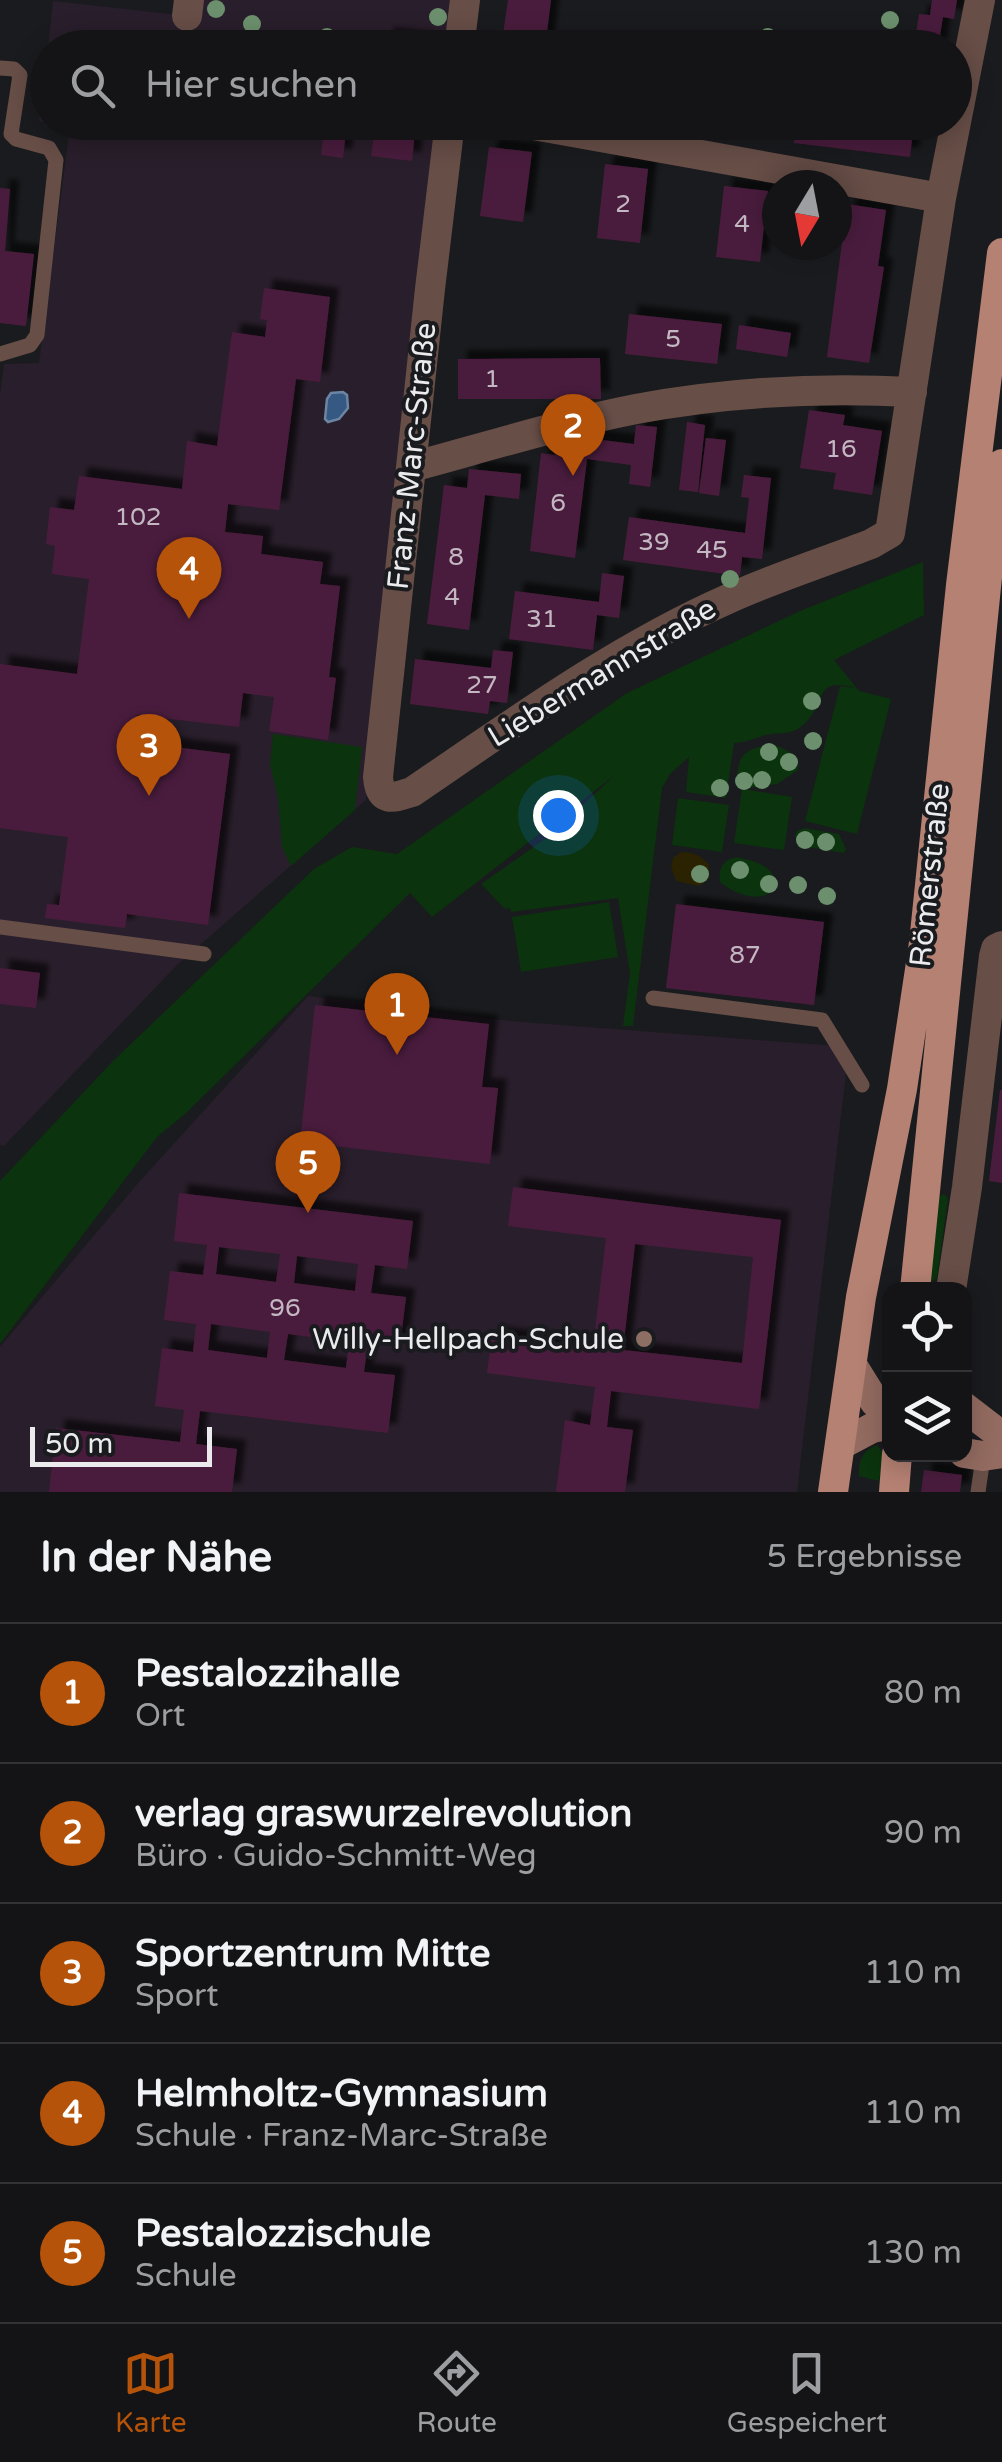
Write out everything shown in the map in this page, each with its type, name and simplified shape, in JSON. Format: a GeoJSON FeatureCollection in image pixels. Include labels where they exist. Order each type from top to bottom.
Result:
{"type":"FeatureCollection","features":[{"type":"Feature","properties":{"kind":"main road","name":"Römerstraße"},"geometry":{"type":"LineString","coordinates":[[834,1492],[862,1298],[902,1089],[924,944],[961,585],[1002,254]]}},
{"type":"Feature","properties":{"kind":"main road","name":"Römerstraße"},"geometry":{"type":"LineString","coordinates":[[917,1282],[947,1178],[988,568],[1002,464]]}},
{"type":"Feature","properties":{"kind":"main road"},"geometry":{"type":"LineString","coordinates":[[852,1364],[882,1407]]}},
{"type":"Feature","properties":{"kind":"main road"},"geometry":{"type":"LineString","coordinates":[[972,1420],[986,1442]]}},
{"type":"Feature","properties":{"kind":"main road"},"geometry":{"type":"LineString","coordinates":[[840,1444],[882,1426]]}},
{"type":"Feature","properties":{"kind":"main road"},"geometry":{"type":"LineString","coordinates":[[894,1492],[896,1462]]}},
{"type":"Feature","properties":{"kind":"street"},"geometry":{"type":"LineString","coordinates":[[461,30],[465,0]]}},
{"type":"Feature","properties":{"kind":"street"},"geometry":{"type":"LineString","coordinates":[[972,41],[980,0]]}},
{"type":"Feature","properties":{"kind":"street","name":"Franz-Marc-Straße"},"geometry":{"type":"LineString","coordinates":[[379,789],[448,140]]}},
{"type":"Feature","properties":{"kind":"street"},"geometry":{"type":"LineString","coordinates":[[617,140],[941,198]]}},
{"type":"Feature","properties":{"kind":"street"},"geometry":{"type":"LineString","coordinates":[[412,467],[634,410],[713,397],[820,389],[912,392],[952,140]]}},
{"type":"Feature","properties":{"kind":"street","name":"Liebermannstraße"},"geometry":{"type":"LineString","coordinates":[[379,789],[394,798],[412,792],[528,713],[646,642],[728,599],[872,544],[890,533],[912,392]]}},
{"type":"Feature","properties":{"kind":"street"},"geometry":{"type":"LineString","coordinates":[[951,1282],[947,1178],[994,956],[1002,946]]}},
{"type":"Feature","properties":{"kind":"lane"},"geometry":{"type":"LineString","coordinates":[[0,68],[14,69],[20,75],[12,134],[16,139],[49,148],[56,160],[38,335],[30,344],[0,354]]}},
{"type":"Feature","properties":{"kind":"lane"},"geometry":{"type":"LineString","coordinates":[[0,927],[204,954]]}},
{"type":"Feature","properties":{"kind":"lane"},"geometry":{"type":"LineString","coordinates":[[653,998],[822,1020],[862,1085]]}},
{"type":"Feature","properties":{"kind":"lane"},"geometry":{"type":"LineString","coordinates":[[978,1492],[986,1442]]}},
{"type":"Feature","properties":{"kind":"shaded area"},"geometry":{"type":"Polygon","coordinates":[[[200,0],[453,0],[449,30],[50,30],[53,1],[197,17],[200,0]]]}},
{"type":"Feature","properties":{"kind":"shaded area"},"geometry":{"type":"Polygon","coordinates":[[[68,140],[438,140],[366,800],[177,965],[4,1146],[0,1145],[0,395],[4,364],[39,363],[68,140]]]}},
{"type":"Feature","properties":{"kind":"shaded area"},"geometry":{"type":"Polygon","coordinates":[[[308,996],[510,1021],[849,1047],[797,1492],[0,1492],[0,1347],[139,1182],[308,996]]]}},
{"type":"Feature","properties":{"kind":"green space"},"geometry":{"type":"Polygon","coordinates":[[[923,562],[924,615],[834,660],[859,691],[891,699],[857,834],[805,821],[840,686],[856,688],[841,685],[825,690],[814,712],[794,731],[734,743],[726,798],[686,792],[689,757],[670,774],[662,788],[633,1026],[623,1026],[630,973],[618,898],[511,912],[481,884],[548,837],[614,776],[432,917],[410,893],[157,1137],[0,1344],[0,1181],[113,1061],[314,869],[352,847],[397,854],[627,693],[800,611],[923,562]]]}},
{"type":"Feature","properties":{"kind":"green space"},"geometry":{"type":"Polygon","coordinates":[[[273,734],[362,747],[355,810],[291,866],[282,847],[278,798],[270,764],[273,734]]]}},
{"type":"Feature","properties":{"kind":"green space"},"geometry":{"type":"Polygon","coordinates":[[[774,745],[791,753],[798,770],[777,784],[743,789],[792,797],[784,850],[734,843],[742,789],[738,788],[740,761],[748,751],[774,745]]]}},
{"type":"Feature","properties":{"kind":"green space"},"geometry":{"type":"Polygon","coordinates":[[[678,798],[729,805],[722,852],[672,845],[678,798]]]}},
{"type":"Feature","properties":{"kind":"green space"},"geometry":{"type":"Polygon","coordinates":[[[805,828],[839,834],[844,853],[802,846],[795,836],[805,828]]]}},
{"type":"Feature","properties":{"kind":"green space"},"geometry":{"type":"Polygon","coordinates":[[[736,857],[771,871],[777,883],[773,890],[759,897],[751,896],[720,882],[722,865],[736,857]]]}},
{"type":"Feature","properties":{"kind":"green space"},"geometry":{"type":"Polygon","coordinates":[[[609,902],[618,957],[521,972],[512,917],[609,902]]]}},
{"type":"Feature","properties":{"kind":"green space"},"geometry":{"type":"Polygon","coordinates":[[[944,1194],[948,1198],[937,1278],[930,1282],[937,1198],[944,1194]]]}},
{"type":"Feature","properties":{"kind":"green space"},"geometry":{"type":"Polygon","coordinates":[[[877,1445],[882,1452],[879,1481],[859,1476],[862,1457],[877,1445]]]}},
{"type":"Feature","properties":{"kind":"sand"},"geometry":{"type":"Polygon","coordinates":[[[681,852],[696,855],[709,865],[709,878],[699,886],[676,881],[671,867],[673,858],[681,852]]]}},
{"type":"Feature","properties":{"kind":"water"},"geometry":{"type":"Polygon","coordinates":[[[343,392],[348,408],[339,419],[328,422],[327,399],[331,393],[343,392]]]}},
{"type":"Feature","properties":{"kind":"building"},"geometry":{"type":"Polygon","coordinates":[[[508,0],[551,0],[547,30],[504,30],[508,0]]]}},
{"type":"Feature","properties":{"kind":"building"},"geometry":{"type":"Polygon","coordinates":[[[932,0],[957,0],[954,19],[943,17],[941,30],[917,30],[919,14],[930,15],[932,0]]]}},
{"type":"Feature","properties":{"kind":"building"},"geometry":{"type":"Polygon","coordinates":[[[323,140],[345,140],[343,158],[321,155],[323,140]]]}},
{"type":"Feature","properties":{"kind":"building"},"geometry":{"type":"Polygon","coordinates":[[[373,140],[414,140],[412,161],[371,156],[373,140]]]}},
{"type":"Feature","properties":{"kind":"building"},"geometry":{"type":"Polygon","coordinates":[[[794,140],[912,140],[910,157],[794,143],[794,140]]]}},
{"type":"Feature","properties":{"kind":"building"},"geometry":{"type":"Polygon","coordinates":[[[489,147],[532,152],[523,222],[480,216],[489,147]]]}},
{"type":"Feature","properties":{"kind":"building"},"geometry":{"type":"Polygon","coordinates":[[[605,164],[648,169],[640,243],[597,238],[605,164]]]}},
{"type":"Feature","properties":{"kind":"building"},"geometry":{"type":"Polygon","coordinates":[[[724,186],[762,190],[760,262],[716,257],[724,186]]]}},
{"type":"Feature","properties":{"kind":"building"},"geometry":{"type":"Polygon","coordinates":[[[0,188],[10,189],[5,251],[34,254],[26,326],[0,323],[0,188]]]}},
{"type":"Feature","properties":{"kind":"building"},"geometry":{"type":"Polygon","coordinates":[[[852,205],[886,210],[878,266],[884,267],[869,363],[827,357],[840,260],[852,260],[852,205]]]}},
{"type":"Feature","properties":{"kind":"building"},"geometry":{"type":"Polygon","coordinates":[[[264,288],[330,297],[320,382],[296,379],[279,510],[228,504],[225,532],[263,536],[261,554],[323,562],[320,584],[340,586],[329,677],[336,678],[328,740],[269,731],[274,697],[243,693],[239,727],[137,715],[134,742],[230,754],[208,925],[127,914],[125,928],[45,918],[47,904],[59,905],[68,837],[0,828],[0,664],[77,674],[89,579],[52,574],[55,546],[46,544],[50,507],[74,510],[79,476],[182,489],[187,441],[217,446],[232,332],[265,337],[267,320],[260,319],[264,288]]]}},
{"type":"Feature","properties":{"kind":"building"},"geometry":{"type":"Polygon","coordinates":[[[629,314],[722,324],[717,364],[625,354],[629,314]]]}},
{"type":"Feature","properties":{"kind":"building"},"geometry":{"type":"Polygon","coordinates":[[[739,325],[791,333],[787,357],[736,349],[739,325]]]}},
{"type":"Feature","properties":{"kind":"building"},"geometry":{"type":"Polygon","coordinates":[[[600,358],[601,399],[458,399],[458,359],[600,358]]]}},
{"type":"Feature","properties":{"kind":"building"},"geometry":{"type":"Polygon","coordinates":[[[809,410],[845,415],[843,425],[882,431],[872,495],[833,489],[836,473],[800,468],[809,410]]]}},
{"type":"Feature","properties":{"kind":"building"},"geometry":{"type":"Polygon","coordinates":[[[687,422],[705,425],[698,492],[679,490],[687,422]]]}},
{"type":"Feature","properties":{"kind":"building"},"geometry":{"type":"Polygon","coordinates":[[[636,425],[657,427],[650,487],[629,484],[631,465],[587,459],[575,558],[530,551],[541,453],[576,458],[578,437],[634,444],[636,425]]]}},
{"type":"Feature","properties":{"kind":"building"},"geometry":{"type":"Polygon","coordinates":[[[706,438],[726,440],[719,496],[699,493],[706,438]]]}},
{"type":"Feature","properties":{"kind":"building"},"geometry":{"type":"Polygon","coordinates":[[[469,469],[521,474],[519,499],[485,495],[469,630],[427,624],[444,485],[467,488],[469,469]]]}},
{"type":"Feature","properties":{"kind":"building"},"geometry":{"type":"Polygon","coordinates":[[[744,475],[771,478],[762,559],[742,557],[740,576],[623,560],[629,517],[745,533],[749,498],[741,497],[744,475]]]}},
{"type":"Feature","properties":{"kind":"building"},"geometry":{"type":"Polygon","coordinates":[[[602,573],[624,576],[619,618],[597,615],[593,650],[509,639],[515,591],[599,602],[602,573]]]}},
{"type":"Feature","properties":{"kind":"building"},"geometry":{"type":"Polygon","coordinates":[[[493,650],[513,652],[507,703],[490,701],[488,714],[410,704],[415,659],[491,668],[493,650]]]}},
{"type":"Feature","properties":{"kind":"building"},"geometry":{"type":"Polygon","coordinates":[[[676,904],[824,922],[814,1005],[666,988],[676,904]]]}},
{"type":"Feature","properties":{"kind":"building"},"geometry":{"type":"Polygon","coordinates":[[[0,968],[40,973],[36,1008],[0,1004],[0,968]]]}},
{"type":"Feature","properties":{"kind":"building"},"geometry":{"type":"Polygon","coordinates":[[[315,1005],[489,1024],[482,1087],[498,1088],[490,1164],[300,1142],[315,1005]]]}},
{"type":"Feature","properties":{"kind":"building"},"geometry":{"type":"Polygon","coordinates":[[[1002,1090],[1002,1183],[989,1181],[1002,1090]]]}},
{"type":"Feature","properties":{"kind":"building"},"geometry":{"type":"Polygon","coordinates":[[[513,1187],[781,1220],[759,1409],[611,1391],[607,1427],[633,1430],[625,1492],[556,1492],[565,1420],[590,1425],[595,1387],[487,1373],[492,1335],[593,1347],[606,1238],[508,1226],[513,1187]],[[635,1244],[623,1350],[742,1363],[753,1257],[635,1244]]]}},
{"type":"Feature","properties":{"kind":"building"},"geometry":{"type":"Polygon","coordinates":[[[179,1193],[413,1221],[407,1269],[375,1265],[371,1293],[406,1297],[400,1346],[368,1342],[364,1372],[395,1375],[388,1433],[200,1411],[196,1444],[237,1449],[232,1492],[49,1492],[56,1428],[180,1442],[184,1410],[155,1406],[162,1348],[193,1352],[196,1324],[164,1320],[170,1271],[203,1275],[207,1245],[174,1241],[179,1193]],[[219,1247],[216,1274],[276,1282],[280,1254],[219,1247]],[[297,1256],[294,1283],[355,1291],[358,1264],[297,1256]],[[211,1324],[208,1350],[267,1358],[270,1332],[211,1324]],[[288,1334],[284,1360],[346,1368],[349,1342],[288,1334]]]}},
{"type":"Feature","properties":{"kind":"building"},"geometry":{"type":"Polygon","coordinates":[[[924,1470],[962,1475],[960,1492],[921,1492],[924,1470]]]}},
{"type":"Feature","properties":{"kind":"place","name":"verlag graswurzelrevolution"},"geometry":{"type":"Point","coordinates":[573,476]}},
{"type":"Feature","properties":{"kind":"place","name":"Helmholtz-Gymnasium"},"geometry":{"type":"Point","coordinates":[189,619]}},
{"type":"Feature","properties":{"kind":"place","name":"Sportzentrum Mitte"},"geometry":{"type":"Point","coordinates":[149,796]}},
{"type":"Feature","properties":{"kind":"place","name":"Pestalozzihalle"},"geometry":{"type":"Point","coordinates":[397,1055]}},
{"type":"Feature","properties":{"kind":"place","name":"Pestalozzischule"},"geometry":{"type":"Point","coordinates":[308,1213]}},
{"type":"Feature","properties":{"kind":"place","name":"Willy-Hellpach-Schule"},"geometry":{"type":"Point","coordinates":[644,1339]}}]}
